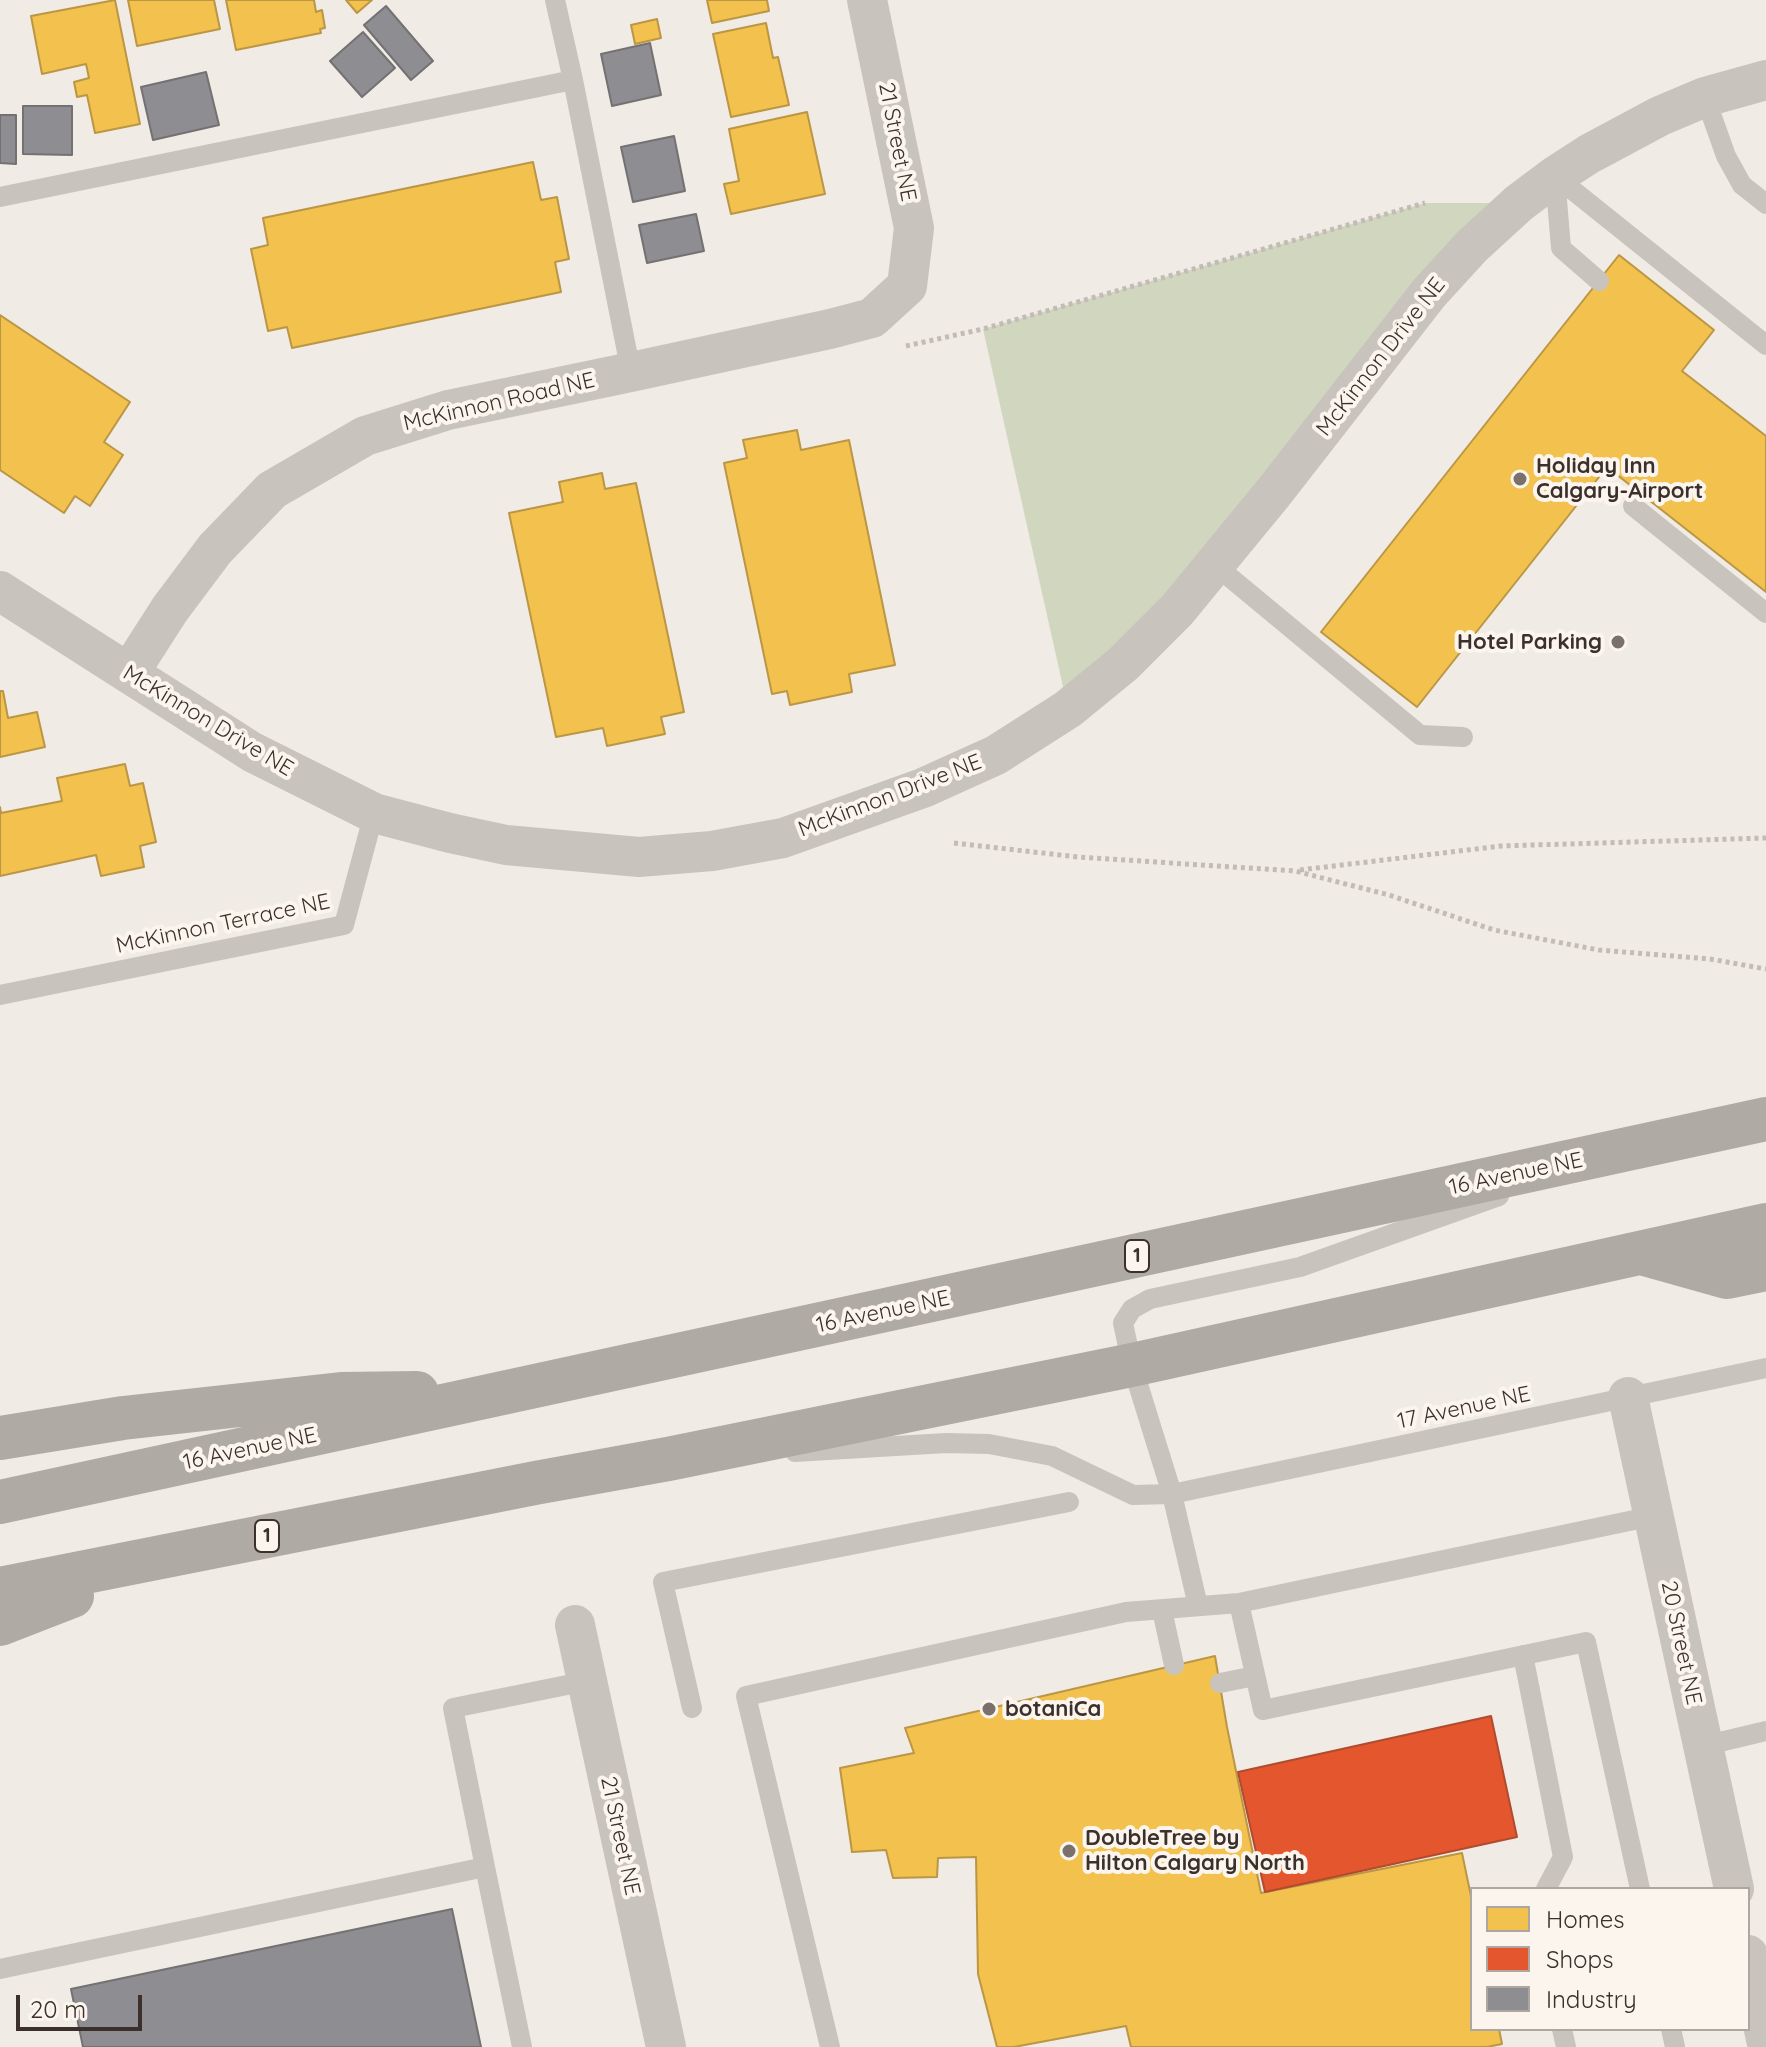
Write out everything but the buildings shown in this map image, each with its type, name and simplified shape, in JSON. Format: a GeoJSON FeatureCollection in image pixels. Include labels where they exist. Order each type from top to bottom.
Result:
{"type":"FeatureCollection","features":[{"type":"Feature","properties":{"kind":"highway","name":"16 Avenue NE"},"geometry":{"type":"LineString","coordinates":[[0,1502],[1766,1119]]}},
{"type":"Feature","properties":{"kind":"highway","name":"1"},"geometry":{"type":"LineString","coordinates":[[0,1589],[1132,1365],[1766,1225]]}},
{"type":"Feature","properties":{"kind":"highway"},"geometry":{"type":"LineString","coordinates":[[1638,1252],[1727,1277],[1766,1269]]}},
{"type":"Feature","properties":{"kind":"highway"},"geometry":{"type":"LineString","coordinates":[[0,1438],[123,1418],[341,1394],[507,1393]]}},
{"type":"Feature","properties":{"kind":"highway"},"geometry":{"type":"LineString","coordinates":[[0,1624],[180,1554]]}},
{"type":"Feature","properties":{"kind":"street","name":"21 Street NE"},"geometry":{"type":"LineString","coordinates":[[867,0],[914,228],[907,286]]}},
{"type":"Feature","properties":{"kind":"street","name":"McKinnon Drive NE"},"geometry":{"type":"LineString","coordinates":[[0,591],[252,752],[374,813],[506,845],[639,857],[712,851],[783,838],[923,788],[996,755],[1068,709],[1123,664],[1177,610],[1274,492],[1429,293],[1472,246],[1519,203],[1589,154],[1660,116],[1705,97],[1766,80]]}},
{"type":"Feature","properties":{"kind":"street","name":"McKinnon Road NE"},"geometry":{"type":"LineString","coordinates":[[129,673],[170,609],[215,549],[272,490],[365,436],[448,410],[872,318],[907,286]]}},
{"type":"Feature","properties":{"kind":"street","name":"20 Street NE"},"geometry":{"type":"LineString","coordinates":[[1628,1397],[1734,1887]]}},
{"type":"Feature","properties":{"kind":"street","name":"21 Street NE"},"geometry":{"type":"LineString","coordinates":[[575,1625],[666,2047]]}},
{"type":"Feature","properties":{"kind":"street"},"geometry":{"type":"LineString","coordinates":[[1756,1974],[1766,2039]]}},
{"type":"Feature","properties":{"kind":"lane"},"geometry":{"type":"LineString","coordinates":[[555,0],[631,372]]}},
{"type":"Feature","properties":{"kind":"lane"},"geometry":{"type":"LineString","coordinates":[[0,197],[573,80]]}},
{"type":"Feature","properties":{"kind":"lane"},"geometry":{"type":"LineString","coordinates":[[1705,97],[1726,156],[1742,185],[1766,204]]}},
{"type":"Feature","properties":{"kind":"lane"},"geometry":{"type":"LineString","coordinates":[[1555,176],[1561,248],[1599,281]]}},
{"type":"Feature","properties":{"kind":"lane"},"geometry":{"type":"LineString","coordinates":[[1555,176],[1685,294],[1766,345]]}},
{"type":"Feature","properties":{"kind":"lane"},"geometry":{"type":"LineString","coordinates":[[1633,506],[1766,613]]}},
{"type":"Feature","properties":{"kind":"lane"},"geometry":{"type":"LineString","coordinates":[[1215,565],[1420,735],[1463,737]]}},
{"type":"Feature","properties":{"kind":"lane","name":"McKinnon Terrace NE"},"geometry":{"type":"LineString","coordinates":[[0,995],[344,925],[374,813]]}},
{"type":"Feature","properties":{"kind":"lane"},"geometry":{"type":"LineString","coordinates":[[1198,1606],[1172,1494],[1132,1365],[1123,1323],[1132,1309],[1150,1299],[1300,1267],[1635,1148]]}},
{"type":"Feature","properties":{"kind":"lane","name":"17 Avenue NE"},"geometry":{"type":"LineString","coordinates":[[668,1459],[946,1443],[989,1444],[1052,1456],[1133,1495],[1172,1494],[1766,1368]]}},
{"type":"Feature","properties":{"kind":"lane"},"geometry":{"type":"LineString","coordinates":[[692,1708],[663,1582],[1069,1502]]}},
{"type":"Feature","properties":{"kind":"lane"},"geometry":{"type":"LineString","coordinates":[[830,2047],[746,1696],[1126,1612],[1239,1603],[1653,1516]]}},
{"type":"Feature","properties":{"kind":"lane"},"geometry":{"type":"LineString","coordinates":[[1239,1603],[1263,1710],[1586,1642],[1640,1887]]}},
{"type":"Feature","properties":{"kind":"lane"},"geometry":{"type":"LineString","coordinates":[[1162,1610],[1174,1665]]}},
{"type":"Feature","properties":{"kind":"lane"},"geometry":{"type":"LineString","coordinates":[[1523,1655],[1563,1857],[1547,1887]]}},
{"type":"Feature","properties":{"kind":"lane"},"geometry":{"type":"LineString","coordinates":[[1220,1683],[1255,1676]]}},
{"type":"Feature","properties":{"kind":"lane"},"geometry":{"type":"LineString","coordinates":[[522,2047],[453,1708],[587,1681]]}},
{"type":"Feature","properties":{"kind":"lane"},"geometry":{"type":"LineString","coordinates":[[1703,1746],[1766,1731]]}},
{"type":"Feature","properties":{"kind":"lane"},"geometry":{"type":"LineString","coordinates":[[0,1969],[485,1867]]}},
{"type":"Feature","properties":{"kind":"path"},"geometry":{"type":"LineString","coordinates":[[872,318],[904,346],[983,329],[1425,203]]}},
{"type":"Feature","properties":{"kind":"path"},"geometry":{"type":"LineString","coordinates":[[954,843],[1078,857],[1295,871],[1501,846],[1766,838]]}},
{"type":"Feature","properties":{"kind":"path"},"geometry":{"type":"LineString","coordinates":[[1295,871],[1389,895],[1494,930],[1599,950],[1710,959],[1766,969]]}},
{"type":"Feature","properties":{"kind":"green space"},"geometry":{"type":"Polygon","coordinates":[[[1425,203],[1519,203],[1068,709],[983,329],[1425,203]]]}},
{"type":"Feature","properties":{"kind":"place","name":"Holiday Inn Calgary-Airport"},"geometry":{"type":"Point","coordinates":[1520,479]}},
{"type":"Feature","properties":{"kind":"place","name":"Hotel Parking"},"geometry":{"type":"Point","coordinates":[1618,642]}},
{"type":"Feature","properties":{"kind":"place","name":"botaniCa"},"geometry":{"type":"Point","coordinates":[989,1709]}},
{"type":"Feature","properties":{"kind":"place","name":"DoubleTree by Hilton Calgary North"},"geometry":{"type":"Point","coordinates":[1069,1851]}}]}
